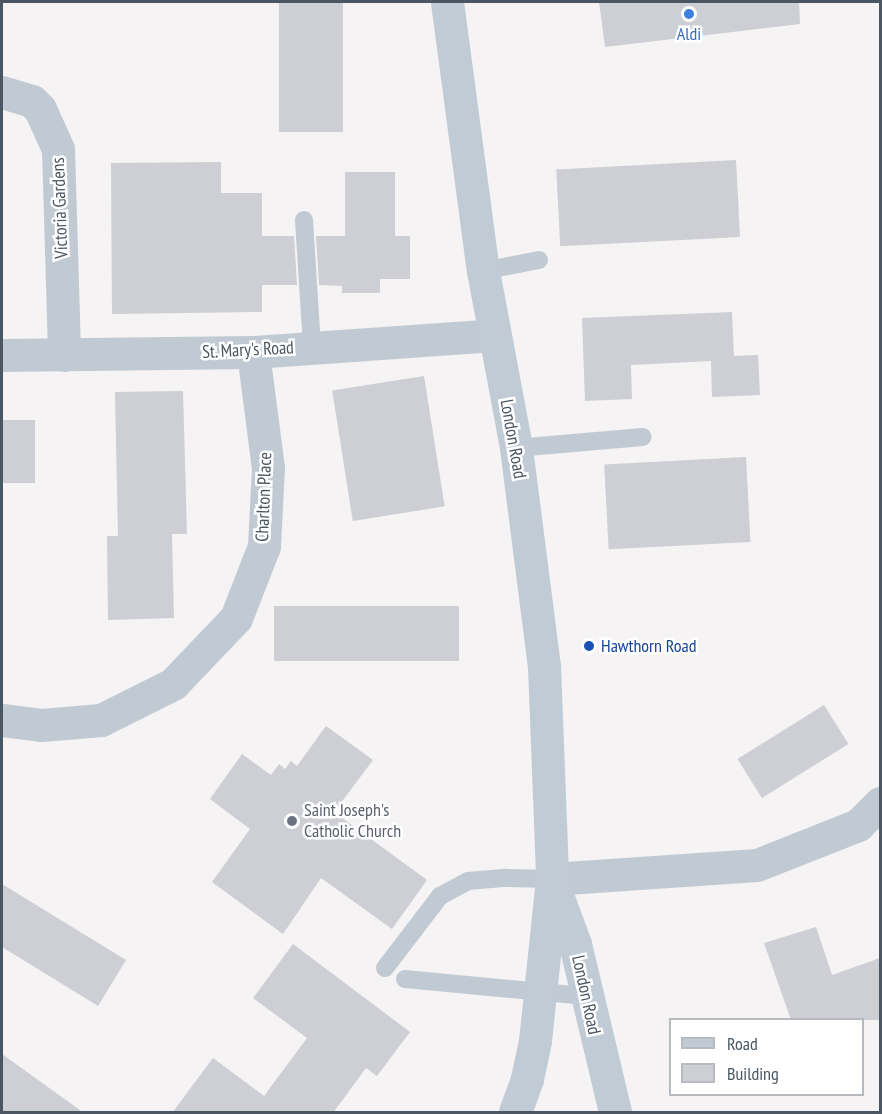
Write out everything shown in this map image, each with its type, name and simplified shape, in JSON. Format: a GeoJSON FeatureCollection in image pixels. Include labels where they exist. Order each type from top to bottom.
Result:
{"type":"FeatureCollection","features":[{"type":"Feature","properties":{"kind":"street","name":"London Road"},"geometry":{"type":"LineString","coordinates":[[447,2],[483,271],[516,448],[544,666],[552,879],[538,992],[535,1041],[527,1079],[515,1113]]}},
{"type":"Feature","properties":{"kind":"street","name":"Victoria Gardens"},"geometry":{"type":"LineString","coordinates":[[2,92],[32,101],[40,109],[58,149],[64,355]]}},
{"type":"Feature","properties":{"kind":"street","name":"St. Mary's Road"},"geometry":{"type":"LineString","coordinates":[[2,355],[253,352],[494,335]]}},
{"type":"Feature","properties":{"kind":"street","name":"Charlton Place"},"geometry":{"type":"LineString","coordinates":[[2,720],[41,725],[101,720],[173,684],[236,618],[264,546],[268,468],[253,352]]}},
{"type":"Feature","properties":{"kind":"street"},"geometry":{"type":"LineString","coordinates":[[552,879],[757,865],[858,825],[880,803]]}},
{"type":"Feature","properties":{"kind":"street","name":"London Road"},"geometry":{"type":"LineString","coordinates":[[552,879],[575,944],[615,1113]]}},
{"type":"Feature","properties":{"kind":"lane"},"geometry":{"type":"LineString","coordinates":[[304,220],[312,347]]}},
{"type":"Feature","properties":{"kind":"lane"},"geometry":{"type":"LineString","coordinates":[[483,271],[539,260]]}},
{"type":"Feature","properties":{"kind":"lane"},"geometry":{"type":"LineString","coordinates":[[516,448],[643,437]]}},
{"type":"Feature","properties":{"kind":"lane"},"geometry":{"type":"LineString","coordinates":[[385,968],[440,896],[468,881],[506,878],[552,879]]}},
{"type":"Feature","properties":{"kind":"lane"},"geometry":{"type":"LineString","coordinates":[[405,979],[586,996]]}},
{"type":"Feature","properties":{"kind":"building"},"geometry":{"type":"Polygon","coordinates":[[[279,2],[343,2],[343,132],[279,132],[279,2]]]}},
{"type":"Feature","properties":{"kind":"building","name":"Aldi"},"geometry":{"type":"Polygon","coordinates":[[[599,2],[799,2],[800,24],[605,47],[599,2]]]}},
{"type":"Feature","properties":{"kind":"building"},"geometry":{"type":"Polygon","coordinates":[[[736,160],[740,237],[560,246],[556,169],[736,160]]]}},
{"type":"Feature","properties":{"kind":"building"},"geometry":{"type":"Polygon","coordinates":[[[221,162],[221,193],[262,193],[262,236],[294,236],[297,285],[262,285],[262,312],[112,314],[111,163],[221,162]]]}},
{"type":"Feature","properties":{"kind":"building"},"geometry":{"type":"Polygon","coordinates":[[[345,172],[395,172],[395,236],[410,236],[410,279],[380,279],[380,293],[342,293],[342,286],[319,285],[316,236],[345,236],[345,172]]]}},
{"type":"Feature","properties":{"kind":"building"},"geometry":{"type":"Polygon","coordinates":[[[732,312],[734,356],[758,355],[760,395],[712,397],[711,361],[631,365],[632,399],[585,401],[582,318],[732,312]]]}},
{"type":"Feature","properties":{"kind":"building"},"geometry":{"type":"Polygon","coordinates":[[[424,376],[445,506],[353,521],[332,391],[424,376]]]}},
{"type":"Feature","properties":{"kind":"building"},"geometry":{"type":"Polygon","coordinates":[[[183,391],[187,534],[172,534],[174,618],[108,620],[107,536],[118,536],[115,392],[183,391]]]}},
{"type":"Feature","properties":{"kind":"building"},"geometry":{"type":"Polygon","coordinates":[[[2,420],[35,420],[35,483],[2,483],[2,420]]]}},
{"type":"Feature","properties":{"kind":"building"},"geometry":{"type":"Polygon","coordinates":[[[746,457],[750,542],[609,549],[604,464],[746,457]]]}},
{"type":"Feature","properties":{"kind":"building"},"geometry":{"type":"Polygon","coordinates":[[[274,606],[459,606],[459,661],[274,661],[274,606]]]}},
{"type":"Feature","properties":{"kind":"building"},"geometry":{"type":"Polygon","coordinates":[[[824,705],[848,744],[762,798],[737,759],[824,705]]]}},
{"type":"Feature","properties":{"kind":"building","name":"Saint Joseph's Catholic Church"},"geometry":{"type":"Polygon","coordinates":[[[326,726],[373,760],[334,812],[427,880],[392,929],[321,878],[283,934],[212,882],[250,829],[210,799],[242,754],[271,775],[279,764],[285,769],[291,761],[297,766],[326,726]]]}},
{"type":"Feature","properties":{"kind":"building"},"geometry":{"type":"Polygon","coordinates":[[[2,884],[126,960],[98,1006],[2,947],[2,884]]]}},
{"type":"Feature","properties":{"kind":"building"},"geometry":{"type":"Polygon","coordinates":[[[816,927],[832,975],[880,958],[880,1020],[790,1018],[764,943],[816,927]]]}},
{"type":"Feature","properties":{"kind":"building"},"geometry":{"type":"Polygon","coordinates":[[[293,944],[410,1032],[377,1076],[366,1068],[333,1113],[172,1113],[213,1058],[264,1096],[307,1038],[253,998],[293,944]]]}},
{"type":"Feature","properties":{"kind":"building"},"geometry":{"type":"Polygon","coordinates":[[[2,1054],[84,1113],[2,1113],[2,1054]]]}},
{"type":"Feature","properties":{"kind":"place","name":"Aldi"},"geometry":{"type":"Point","coordinates":[689,14]}},
{"type":"Feature","properties":{"kind":"place","name":"Hawthorn Road"},"geometry":{"type":"Point","coordinates":[589,646]}},
{"type":"Feature","properties":{"kind":"place","name":"Saint Joseph's Catholic Church"},"geometry":{"type":"Point","coordinates":[292,821]}}]}
